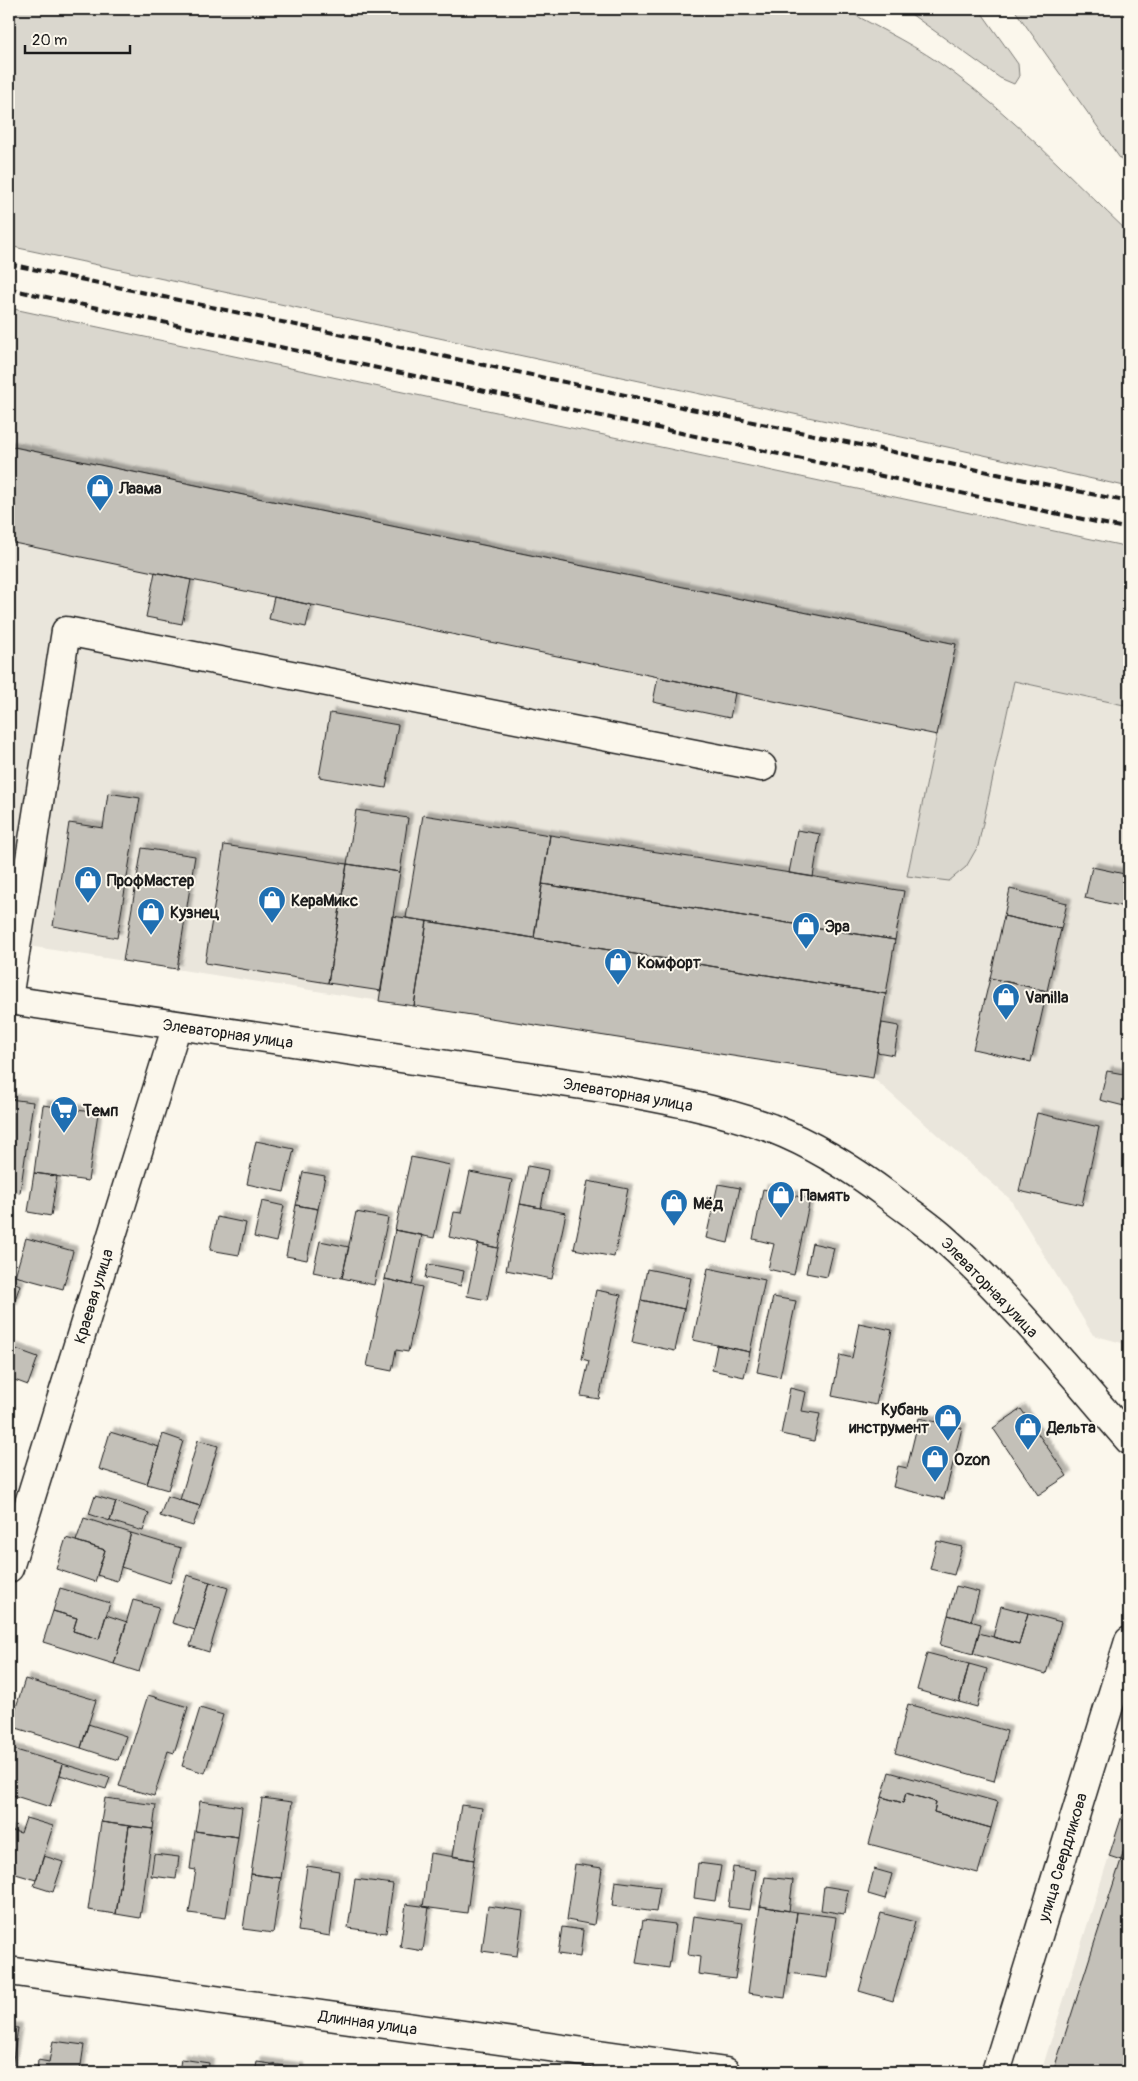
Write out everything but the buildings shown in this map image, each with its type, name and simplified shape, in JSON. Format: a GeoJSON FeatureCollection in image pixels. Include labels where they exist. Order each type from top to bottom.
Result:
{"type":"FeatureCollection","features":[{"type":"Feature","properties":{"kind":"street"},"geometry":{"type":"LineString","coordinates":[[9,992],[66,631],[762,767]]}},
{"type":"Feature","properties":{"kind":"street","name":"Элеваторная улица"},"geometry":{"type":"LineString","coordinates":[[9,1000],[675,1101],[716,1111],[772,1129],[804,1143],[862,1176],[942,1237],[1010,1303],[1129,1440]]}},
{"type":"Feature","properties":{"kind":"street","name":"Краевая улица"},"geometry":{"type":"LineString","coordinates":[[9,1568],[177,1025]]}},
{"type":"Feature","properties":{"kind":"street","name":"улица Свердликова"},"geometry":{"type":"LineString","coordinates":[[996,2072],[1129,1641]]}},
{"type":"Feature","properties":{"kind":"street","name":"Длинная улица"},"geometry":{"type":"LineString","coordinates":[[9,1971],[726,2072]]}},
{"type":"Feature","properties":{"kind":"shaded area"},"geometry":{"type":"Polygon","coordinates":[[[9,9],[846,10],[927,55],[976,90],[1021,129],[1129,233],[1129,487],[9,246],[9,9]]]}},
{"type":"Feature","properties":{"kind":"shaded area"},"geometry":{"type":"Polygon","coordinates":[[[904,9],[979,9],[1018,64],[1019,76],[1014,84],[1000,78],[904,9]]]}},
{"type":"Feature","properties":{"kind":"shaded area"},"geometry":{"type":"Polygon","coordinates":[[[1014,9],[1129,9],[1129,171],[1014,9]]]}},
{"type":"Feature","properties":{"kind":"shaded area"},"geometry":{"type":"Polygon","coordinates":[[[9,308],[1129,547],[1129,698],[1125,697],[1124,705],[1014,681],[978,846],[966,867],[949,881],[907,876],[956,644],[9,446],[9,308]]]}},
{"type":"Feature","properties":{"kind":"shaded area"},"geometry":{"type":"Polygon","coordinates":[[[9,446],[956,644],[907,876],[966,867],[978,846],[1014,681],[1123,705],[1125,697],[1129,698],[1129,1345],[1093,1335],[1010,1199],[873,1078],[9,943],[9,446]]]}},
{"type":"Feature","properties":{"kind":"shaded area"},"geometry":{"type":"Polygon","coordinates":[[[1129,1794],[1129,2072],[1041,2072],[1109,1856],[1129,1794]]]}},
{"type":"Feature","properties":{"kind":"railway"},"geometry":{"type":"LineString","coordinates":[[9,264],[1129,502]]}},
{"type":"Feature","properties":{"kind":"railway"},"geometry":{"type":"LineString","coordinates":[[9,289],[1129,529]]}},
{"type":"Feature","properties":{"kind":"place","name":"Лаама"},"geometry":{"type":"Point","coordinates":[100,512]}},
{"type":"Feature","properties":{"kind":"place","name":"ПрофМастер"},"geometry":{"type":"Point","coordinates":[88,904]}},
{"type":"Feature","properties":{"kind":"place","name":"КераМикс"},"geometry":{"type":"Point","coordinates":[272,924]}},
{"type":"Feature","properties":{"kind":"place","name":"Кузнец"},"geometry":{"type":"Point","coordinates":[151,936]}},
{"type":"Feature","properties":{"kind":"place","name":"Эра"},"geometry":{"type":"Point","coordinates":[806,950]}},
{"type":"Feature","properties":{"kind":"place","name":"Комфорт"},"geometry":{"type":"Point","coordinates":[618,986]}},
{"type":"Feature","properties":{"kind":"place","name":"Vanilla"},"geometry":{"type":"Point","coordinates":[1006,1021]}},
{"type":"Feature","properties":{"kind":"place","name":"Темп"},"geometry":{"type":"Point","coordinates":[64,1134]}},
{"type":"Feature","properties":{"kind":"place","name":"Память"},"geometry":{"type":"Point","coordinates":[781,1219]}},
{"type":"Feature","properties":{"kind":"place","name":"Мёд"},"geometry":{"type":"Point","coordinates":[674,1227]}},
{"type":"Feature","properties":{"kind":"place","name":"Кубань инструмент"},"geometry":{"type":"Point","coordinates":[948,1442]}},
{"type":"Feature","properties":{"kind":"place","name":"Дельта"},"geometry":{"type":"Point","coordinates":[1028,1451]}},
{"type":"Feature","properties":{"kind":"place","name":"Ozon"},"geometry":{"type":"Point","coordinates":[935,1483]}}]}
